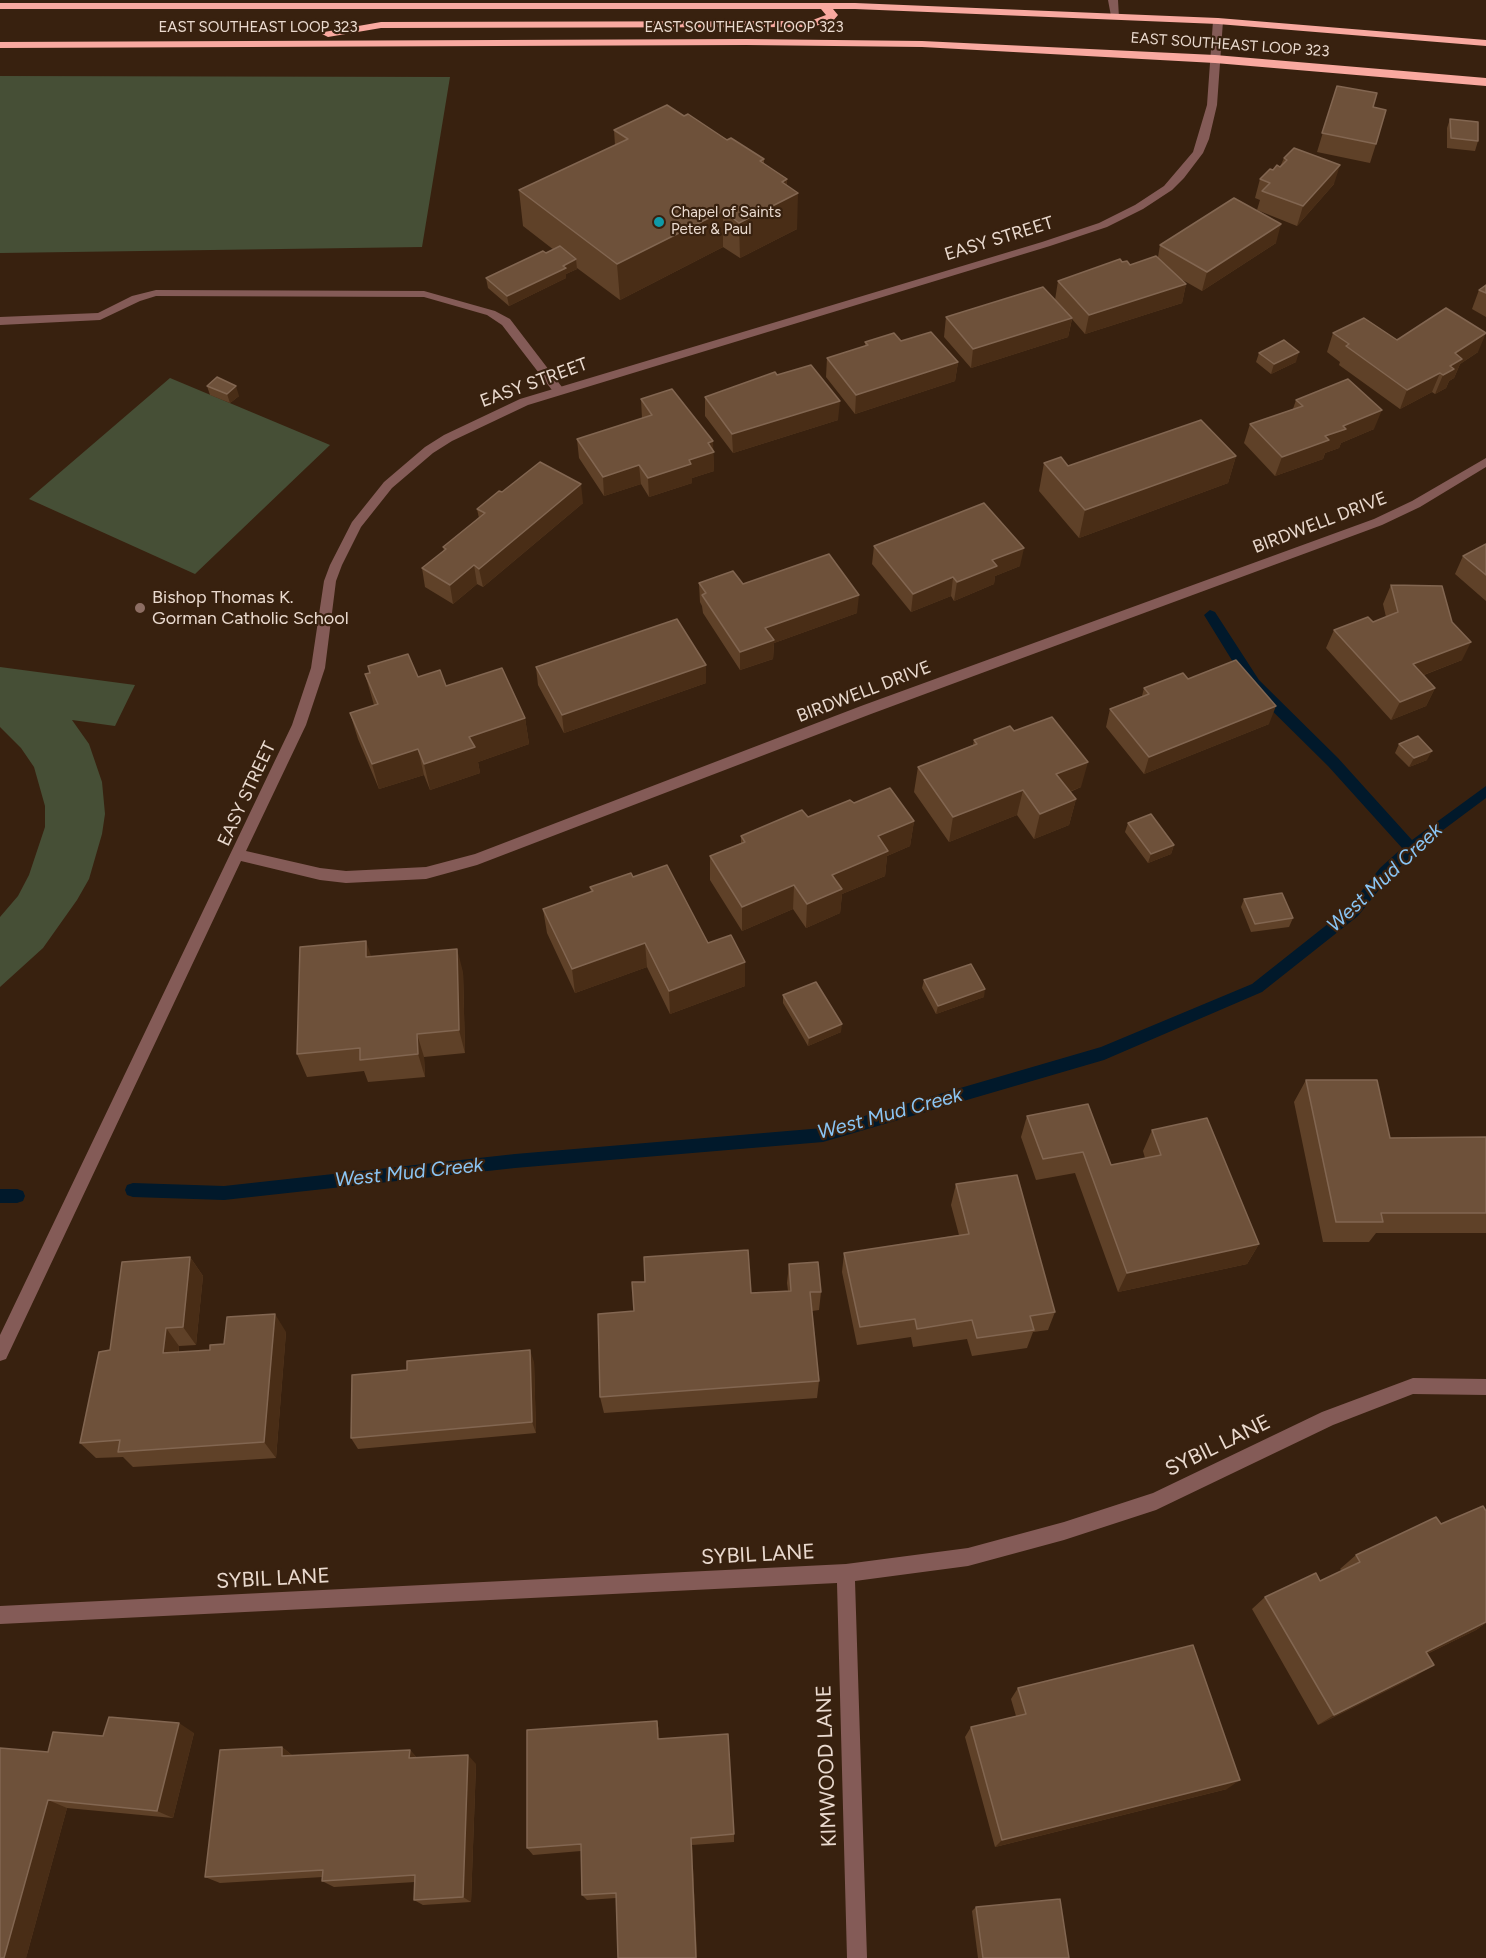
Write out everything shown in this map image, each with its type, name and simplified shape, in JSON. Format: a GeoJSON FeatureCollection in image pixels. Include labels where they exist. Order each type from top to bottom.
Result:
{"type":"FeatureCollection","features":[{"type":"Feature","properties":{"kind":"highway","name":"EAST SOUTHEAST LOOP 323"},"geometry":{"type":"LineString","coordinates":[[0,6],[111,3],[824,6],[1218,21],[1486,43]]}},
{"type":"Feature","properties":{"kind":"highway"},"geometry":{"type":"LineString","coordinates":[[267,43],[381,26],[810,24],[820,23],[832,15],[824,6]]}},
{"type":"Feature","properties":{"kind":"highway","name":"EAST SOUTHEAST LOOP 323"},"geometry":{"type":"LineString","coordinates":[[0,45],[746,42],[922,44],[1215,59],[1486,82]]}},
{"type":"Feature","properties":{"kind":"street"},"geometry":{"type":"LineString","coordinates":[[1113,0],[1116,16]]}},
{"type":"Feature","properties":{"kind":"street","name":"EASY STREET"},"geometry":{"type":"LineString","coordinates":[[0,1353],[238,855],[310,694],[318,668],[330,580],[356,525],[388,485],[438,444],[497,413],[558,391],[1046,244],[1103,225],[1131,212],[1168,188],[1198,153],[1204,139],[1212,105],[1218,21]]}},
{"type":"Feature","properties":{"kind":"street"},"geometry":{"type":"LineString","coordinates":[[0,321],[100,316],[135,298],[156,293],[424,294],[490,314],[506,322],[558,391]]}},
{"type":"Feature","properties":{"kind":"street","name":"BIRDWELL DRIVE"},"geometry":{"type":"LineString","coordinates":[[238,855],[320,874],[346,877],[426,873],[477,859],[866,710],[1378,522],[1416,504],[1486,462]]}},
{"type":"Feature","properties":{"kind":"street","name":"SYBIL LANE"},"geometry":{"type":"LineString","coordinates":[[0,1615],[846,1573],[968,1557],[1064,1531],[1156,1501],[1328,1418],[1413,1386],[1486,1387]]}},
{"type":"Feature","properties":{"kind":"street","name":"KIMWOOD LANE"},"geometry":{"type":"LineString","coordinates":[[846,1573],[857,1958]]}},
{"type":"Feature","properties":{"kind":"green space"},"geometry":{"type":"Polygon","coordinates":[[[0,76],[450,77],[422,247],[0,253],[0,76]]]}},
{"type":"Feature","properties":{"kind":"green space"},"geometry":{"type":"Polygon","coordinates":[[[170,378],[330,445],[195,574],[29,499],[170,378]]]}},
{"type":"Feature","properties":{"kind":"green space"},"geometry":{"type":"Polygon","coordinates":[[[0,667],[135,685],[115,726],[72,720],[89,744],[102,782],[105,814],[102,834],[89,879],[77,900],[43,948],[0,987],[0,917],[18,896],[29,875],[45,827],[45,806],[34,767],[21,748],[0,727],[0,667]]]}},
{"type":"Feature","properties":{"kind":"building"},"geometry":{"type":"Polygon","coordinates":[[[1337,86],[1377,93],[1373,107],[1386,110],[1376,144],[1322,133],[1337,86]]]}},
{"type":"Feature","properties":{"kind":"building"},"geometry":{"type":"Polygon","coordinates":[[[667,105],[684,116],[688,114],[727,140],[731,138],[764,159],[760,161],[787,179],[782,182],[798,193],[739,223],[723,211],[617,264],[519,190],[628,139],[614,130],[667,105]]]}},
{"type":"Feature","properties":{"kind":"building"},"geometry":{"type":"Polygon","coordinates":[[[1450,119],[1478,122],[1478,141],[1451,138],[1450,119]]]}},
{"type":"Feature","properties":{"kind":"building"},"geometry":{"type":"Polygon","coordinates":[[[1294,148],[1340,165],[1303,206],[1262,191],[1270,183],[1260,179],[1270,169],[1273,170],[1277,165],[1280,167],[1287,160],[1284,158],[1294,148]]]}},
{"type":"Feature","properties":{"kind":"building"},"geometry":{"type":"Polygon","coordinates":[[[1234,198],[1281,224],[1207,272],[1160,245],[1234,198]]]}},
{"type":"Feature","properties":{"kind":"building"},"geometry":{"type":"Polygon","coordinates":[[[560,246],[576,259],[563,266],[566,268],[507,296],[486,278],[543,251],[546,253],[560,246]]]}},
{"type":"Feature","properties":{"kind":"building"},"geometry":{"type":"Polygon","coordinates":[[[1156,256],[1186,284],[1089,315],[1058,281],[1120,259],[1122,262],[1127,261],[1130,265],[1156,256]]]}},
{"type":"Feature","properties":{"kind":"building"},"geometry":{"type":"Polygon","coordinates":[[[1486,285],[1486,293],[1479,290],[1486,285]]]}},
{"type":"Feature","properties":{"kind":"building"},"geometry":{"type":"Polygon","coordinates":[[[1043,287],[1072,318],[973,349],[946,317],[1043,287]]]}},
{"type":"Feature","properties":{"kind":"building"},"geometry":{"type":"Polygon","coordinates":[[[1446,308],[1486,333],[1455,353],[1462,359],[1450,366],[1454,369],[1443,375],[1440,373],[1407,390],[1346,346],[1349,344],[1333,333],[1364,318],[1397,340],[1446,308]]]}},
{"type":"Feature","properties":{"kind":"building"},"geometry":{"type":"Polygon","coordinates":[[[931,332],[958,362],[856,395],[827,358],[868,345],[865,342],[894,333],[901,341],[931,332]]]}},
{"type":"Feature","properties":{"kind":"building"},"geometry":{"type":"Polygon","coordinates":[[[1284,340],[1299,352],[1274,364],[1259,353],[1284,340]]]}},
{"type":"Feature","properties":{"kind":"building"},"geometry":{"type":"Polygon","coordinates":[[[811,365],[840,401],[732,434],[705,397],[775,372],[777,375],[811,365]]]}},
{"type":"Feature","properties":{"kind":"building"},"geometry":{"type":"Polygon","coordinates":[[[217,377],[236,386],[227,394],[207,386],[217,377]]]}},
{"type":"Feature","properties":{"kind":"building"},"geometry":{"type":"Polygon","coordinates":[[[1348,379],[1382,410],[1343,426],[1346,429],[1325,436],[1329,440],[1282,457],[1250,424],[1303,406],[1296,400],[1348,379]]]}},
{"type":"Feature","properties":{"kind":"building"},"geometry":{"type":"Polygon","coordinates":[[[672,389],[713,441],[708,443],[714,452],[689,460],[691,464],[648,478],[639,465],[603,477],[577,439],[652,415],[641,399],[672,389]]]}},
{"type":"Feature","properties":{"kind":"building"},"geometry":{"type":"Polygon","coordinates":[[[1201,420],[1236,456],[1085,510],[1044,463],[1061,457],[1068,466],[1201,420]]]}},
{"type":"Feature","properties":{"kind":"building"},"geometry":{"type":"Polygon","coordinates":[[[540,462],[581,484],[479,569],[474,565],[450,585],[422,568],[446,549],[443,547],[485,513],[477,509],[540,462]]]}},
{"type":"Feature","properties":{"kind":"building"},"geometry":{"type":"Polygon","coordinates":[[[984,503],[1024,548],[992,560],[997,566],[957,582],[953,577],[913,594],[874,546],[984,503]]]}},
{"type":"Feature","properties":{"kind":"building"},"geometry":{"type":"Polygon","coordinates":[[[1486,544],[1486,575],[1463,556],[1486,544]]]}},
{"type":"Feature","properties":{"kind":"building"},"geometry":{"type":"Polygon","coordinates":[[[829,554],[859,595],[765,628],[774,640],[740,652],[702,595],[706,593],[699,583],[733,571],[743,584],[829,554]]]}},
{"type":"Feature","properties":{"kind":"building"},"geometry":{"type":"Polygon","coordinates":[[[1391,585],[1442,586],[1452,622],[1471,642],[1413,664],[1435,688],[1400,702],[1334,630],[1368,617],[1373,622],[1398,612],[1391,585]]]}},
{"type":"Feature","properties":{"kind":"building"},"geometry":{"type":"Polygon","coordinates":[[[677,619],[706,665],[562,715],[536,667],[677,619]]]}},
{"type":"Feature","properties":{"kind":"building"},"geometry":{"type":"Polygon","coordinates":[[[408,654],[418,677],[440,670],[446,686],[502,668],[525,718],[469,737],[475,747],[424,764],[418,749],[372,764],[350,713],[378,704],[365,674],[370,673],[368,666],[408,654]]]}},
{"type":"Feature","properties":{"kind":"building"},"geometry":{"type":"Polygon","coordinates":[[[1236,660],[1276,706],[1149,757],[1110,709],[1149,694],[1144,688],[1183,673],[1188,679],[1236,660]]]}},
{"type":"Feature","properties":{"kind":"building"},"geometry":{"type":"Polygon","coordinates":[[[1052,717],[1088,762],[1056,774],[1076,799],[1040,814],[1023,790],[953,817],[918,767],[977,744],[974,740],[1010,726],[1014,731],[1052,717]]]}},
{"type":"Feature","properties":{"kind":"building"},"geometry":{"type":"Polygon","coordinates":[[[1418,736],[1432,751],[1414,758],[1399,744],[1418,736]]]}},
{"type":"Feature","properties":{"kind":"building"},"geometry":{"type":"Polygon","coordinates":[[[890,788],[914,821],[878,836],[888,851],[832,875],[842,889],[807,904],[794,885],[742,907],[710,856],[745,842],[741,836],[802,810],[808,817],[850,800],[854,803],[890,788]]]}},
{"type":"Feature","properties":{"kind":"building"},"geometry":{"type":"Polygon","coordinates":[[[1151,814],[1174,845],[1151,854],[1128,823],[1151,814]]]}},
{"type":"Feature","properties":{"kind":"building"},"geometry":{"type":"Polygon","coordinates":[[[667,865],[708,943],[731,935],[745,962],[669,991],[645,943],[572,969],[543,909],[593,891],[590,887],[631,873],[633,877],[667,865]]]}},
{"type":"Feature","properties":{"kind":"building"},"geometry":{"type":"Polygon","coordinates":[[[1282,893],[1293,918],[1255,924],[1244,899],[1282,893]]]}},
{"type":"Feature","properties":{"kind":"building"},"geometry":{"type":"Polygon","coordinates":[[[366,941],[366,957],[457,949],[459,1030],[417,1034],[418,1054],[360,1060],[360,1048],[297,1054],[300,947],[366,941]]]}},
{"type":"Feature","properties":{"kind":"building"},"geometry":{"type":"Polygon","coordinates":[[[971,964],[985,989],[938,1006],[924,980],[971,964]]]}},
{"type":"Feature","properties":{"kind":"building"},"geometry":{"type":"Polygon","coordinates":[[[816,982],[842,1024],[809,1038],[783,995],[816,982]]]}},
{"type":"Feature","properties":{"kind":"building"},"geometry":{"type":"Polygon","coordinates":[[[1306,1080],[1377,1080],[1390,1138],[1486,1137],[1486,1213],[1381,1213],[1383,1222],[1336,1222],[1306,1080]]]}},
{"type":"Feature","properties":{"kind":"building"},"geometry":{"type":"Polygon","coordinates":[[[1088,1104],[1111,1165],[1161,1155],[1152,1130],[1207,1118],[1259,1244],[1127,1273],[1083,1152],[1043,1159],[1027,1116],[1088,1104]]]}},
{"type":"Feature","properties":{"kind":"building"},"geometry":{"type":"Polygon","coordinates":[[[1017,1175],[1055,1312],[1030,1316],[1034,1330],[977,1338],[972,1320],[917,1329],[915,1319],[860,1327],[844,1253],[969,1234],[956,1184],[1017,1175]]]}},
{"type":"Feature","properties":{"kind":"building"},"geometry":{"type":"Polygon","coordinates":[[[748,1250],[751,1293],[791,1291],[789,1264],[818,1262],[821,1292],[810,1292],[819,1381],[600,1397],[598,1314],[634,1311],[632,1282],[645,1282],[644,1257],[748,1250]]]}},
{"type":"Feature","properties":{"kind":"building"},"geometry":{"type":"Polygon","coordinates":[[[190,1257],[183,1327],[166,1328],[163,1353],[210,1350],[210,1345],[224,1344],[227,1317],[275,1314],[264,1442],[118,1452],[120,1440],[80,1443],[99,1352],[110,1350],[122,1262],[190,1257]]]}},
{"type":"Feature","properties":{"kind":"building"},"geometry":{"type":"Polygon","coordinates":[[[530,1350],[532,1422],[351,1438],[352,1375],[407,1370],[407,1361],[530,1350]]]}},
{"type":"Feature","properties":{"kind":"building"},"geometry":{"type":"Polygon","coordinates":[[[1483,1506],[1486,1511],[1486,1622],[1426,1652],[1434,1665],[1334,1715],[1265,1597],[1316,1573],[1320,1581],[1360,1562],[1356,1555],[1436,1517],[1441,1524],[1483,1506]]]}},
{"type":"Feature","properties":{"kind":"building"},"geometry":{"type":"Polygon","coordinates":[[[1193,1645],[1240,1780],[1002,1840],[971,1727],[1026,1714],[1018,1688],[1193,1645]]]}},
{"type":"Feature","properties":{"kind":"building"},"geometry":{"type":"Polygon","coordinates":[[[109,1717],[179,1723],[157,1811],[48,1800],[4,1958],[0,1958],[0,1748],[48,1752],[53,1732],[103,1736],[109,1717]]]}},
{"type":"Feature","properties":{"kind":"building"},"geometry":{"type":"Polygon","coordinates":[[[657,1721],[658,1739],[728,1734],[734,1834],[691,1838],[696,1958],[618,1958],[616,1893],[582,1895],[581,1844],[527,1848],[527,1730],[657,1721]]]}},
{"type":"Feature","properties":{"kind":"building"},"geometry":{"type":"Polygon","coordinates":[[[282,1747],[282,1756],[410,1750],[409,1758],[468,1755],[463,1897],[414,1900],[415,1875],[322,1881],[323,1870],[205,1877],[220,1750],[282,1747]]]}},
{"type":"Feature","properties":{"kind":"building"},"geometry":{"type":"Polygon","coordinates":[[[1060,1899],[1069,1958],[983,1958],[976,1907],[1060,1899]]]}},
{"type":"Feature","properties":{"kind":"waterway"},"geometry":{"type":"LineString","coordinates":[[1210,615],[1254,684],[1333,762],[1411,848]]}},
{"type":"Feature","properties":{"kind":"waterway","name":"West Mud Creek"},"geometry":{"type":"LineString","coordinates":[[133,1190],[224,1193],[515,1161],[823,1135],[1104,1053],[1257,988],[1353,912],[1385,872],[1430,832],[1486,791]]}},
{"type":"Feature","properties":{"kind":"waterway","name":"West Mud Creek"},"geometry":{"type":"LineString","coordinates":[[0,1196],[17,1196]]}},
{"type":"Feature","properties":{"kind":"place","name":"Chapel of Saints Peter & Paul"},"geometry":{"type":"Point","coordinates":[659,222]}},
{"type":"Feature","properties":{"kind":"place","name":"Bishop Thomas K. Gorman Catholic School"},"geometry":{"type":"Point","coordinates":[140,608]}}]}
